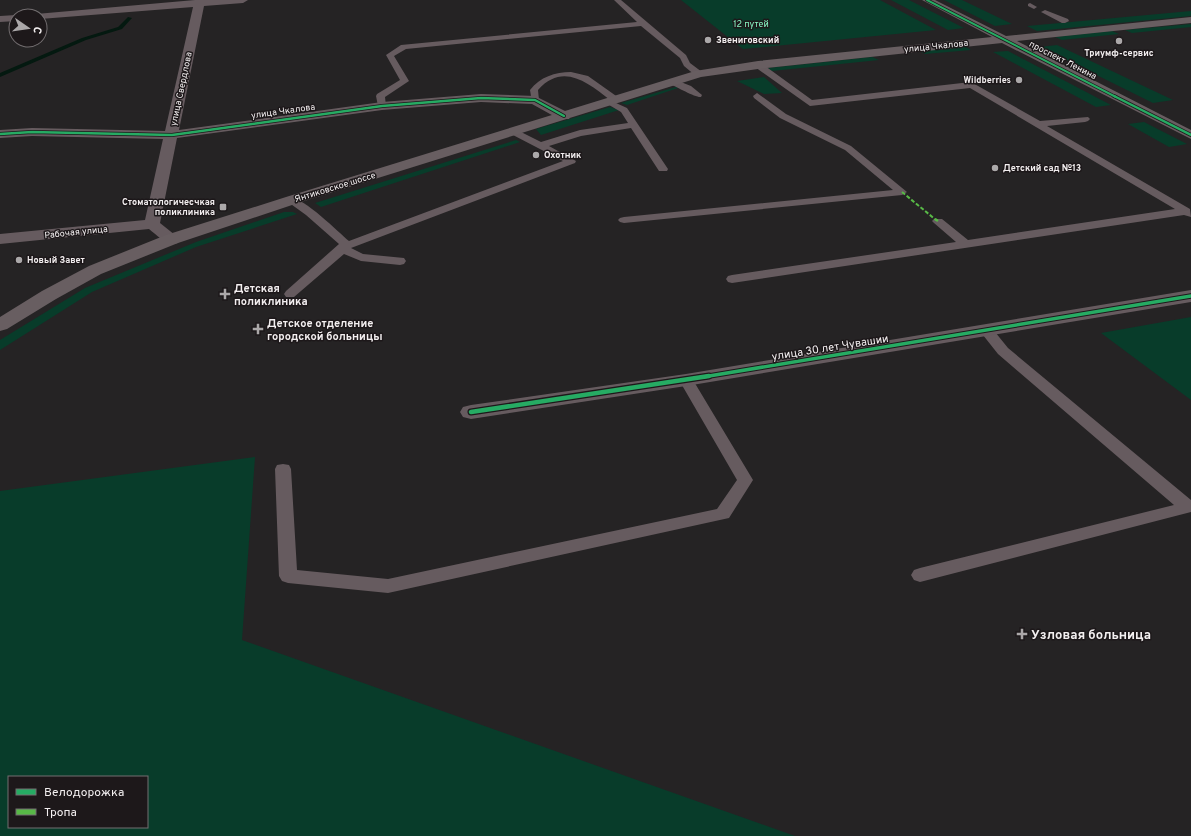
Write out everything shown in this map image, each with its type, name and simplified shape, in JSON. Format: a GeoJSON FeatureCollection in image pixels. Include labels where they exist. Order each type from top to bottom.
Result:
{"type":"FeatureCollection","features":[{"type":"Feature","properties":{"kind":"main road","name":"проспект Ленина"},"geometry":{"type":"LineString","coordinates":[[927,0],[1191,135]]}},
{"type":"Feature","properties":{"kind":"main road","name":"улица Чкалова"},"geometry":{"type":"LineString","coordinates":[[678,80],[699,74],[758,65],[1191,20]]}},
{"type":"Feature","properties":{"kind":"main road","name":"Янтиковское шоссе"},"geometry":{"type":"LineString","coordinates":[[0,325],[49,295],[96,270],[172,239],[292,200],[678,80]]}},
{"type":"Feature","properties":{"kind":"street"},"geometry":{"type":"LineString","coordinates":[[48,15],[200,2],[243,0]]}},
{"type":"Feature","properties":{"kind":"street","name":"улица Свердлова"},"geometry":{"type":"LineString","coordinates":[[152,224],[200,2]]}},
{"type":"Feature","properties":{"kind":"street","name":"улица Чкалова"},"geometry":{"type":"LineString","coordinates":[[0,134],[32,132],[172,135],[382,106],[481,98],[535,100],[564,116]]}},
{"type":"Feature","properties":{"kind":"street"},"geometry":{"type":"LineString","coordinates":[[152,224],[172,239]]}},
{"type":"Feature","properties":{"kind":"street","name":"Рабочая улица"},"geometry":{"type":"LineString","coordinates":[[0,239],[152,224]]}},
{"type":"Feature","properties":{"kind":"street","name":"улица 30 лет Чувашии"},"geometry":{"type":"LineString","coordinates":[[471,412],[686,380],[1191,296]]}},
{"type":"Feature","properties":{"kind":"lane"},"geometry":{"type":"LineString","coordinates":[[617,0],[643,24],[684,57],[687,64],[699,74]]}},
{"type":"Feature","properties":{"kind":"lane"},"geometry":{"type":"LineString","coordinates":[[1046,12],[1065,21]]}},
{"type":"Feature","properties":{"kind":"lane"},"geometry":{"type":"LineString","coordinates":[[382,106],[380,96],[404,81],[390,55],[404,47],[643,24]]}},
{"type":"Feature","properties":{"kind":"lane"},"geometry":{"type":"LineString","coordinates":[[758,65],[810,103],[971,85],[1188,212]]}},
{"type":"Feature","properties":{"kind":"lane"},"geometry":{"type":"LineString","coordinates":[[535,100],[534,90],[539,83],[550,77],[560,75],[584,77],[624,110],[663,169]]}},
{"type":"Feature","properties":{"kind":"lane"},"geometry":{"type":"LineString","coordinates":[[678,80],[698,95]]}},
{"type":"Feature","properties":{"kind":"lane"},"geometry":{"type":"LineString","coordinates":[[624,220],[902,192],[848,148],[783,116],[757,96]]}},
{"type":"Feature","properties":{"kind":"lane"},"geometry":{"type":"LineString","coordinates":[[1040,124],[1085,119]]}},
{"type":"Feature","properties":{"kind":"lane"},"geometry":{"type":"LineString","coordinates":[[541,145],[580,133],[635,125]]}},
{"type":"Feature","properties":{"kind":"lane"},"geometry":{"type":"LineString","coordinates":[[341,248],[571,161],[514,132]]}},
{"type":"Feature","properties":{"kind":"lane"},"geometry":{"type":"LineString","coordinates":[[290,294],[341,248],[347,245],[310,213],[292,200]]}},
{"type":"Feature","properties":{"kind":"lane"},"geometry":{"type":"LineString","coordinates":[[732,279],[1188,212]]}},
{"type":"Feature","properties":{"kind":"lane"},"geometry":{"type":"LineString","coordinates":[[938,221],[966,244]]}},
{"type":"Feature","properties":{"kind":"lane"},"geometry":{"type":"LineString","coordinates":[[341,248],[361,257],[400,261]]}},
{"type":"Feature","properties":{"kind":"lane"},"geometry":{"type":"LineString","coordinates":[[920,575],[1188,507],[1003,351],[986,330]]}},
{"type":"Feature","properties":{"kind":"lane"},"geometry":{"type":"LineString","coordinates":[[283,469],[288,576],[365,584],[388,586],[724,514],[745,480],[686,380]]}},
{"type":"Feature","properties":{"kind":"green space","name":"12 путей"},"geometry":{"type":"Polygon","coordinates":[[[681,0],[880,0],[936,30],[743,49],[681,0]]]}},
{"type":"Feature","properties":{"kind":"green space"},"geometry":{"type":"Polygon","coordinates":[[[891,0],[909,0],[964,28],[948,30],[891,0]]]}},
{"type":"Feature","properties":{"kind":"green space"},"geometry":{"type":"Polygon","coordinates":[[[944,0],[962,0],[1012,24],[995,26],[944,0]]]}},
{"type":"Feature","properties":{"kind":"green space"},"geometry":{"type":"Polygon","coordinates":[[[1191,11],[1191,16],[1037,31],[1027,26],[1191,11]]]}},
{"type":"Feature","properties":{"kind":"green space"},"geometry":{"type":"Polygon","coordinates":[[[1191,24],[1191,27],[1132,33],[1125,30],[1191,24]]]}},
{"type":"Feature","properties":{"kind":"green space"},"geometry":{"type":"Polygon","coordinates":[[[1112,31],[1119,34],[1062,40],[1055,37],[1112,31]]]}},
{"type":"Feature","properties":{"kind":"green space"},"geometry":{"type":"Polygon","coordinates":[[[963,45],[971,50],[925,54],[918,50],[963,45]]]}},
{"type":"Feature","properties":{"kind":"green space"},"geometry":{"type":"Polygon","coordinates":[[[1057,45],[1173,100],[1153,103],[1040,47],[1057,45]]]}},
{"type":"Feature","properties":{"kind":"green space"},"geometry":{"type":"Polygon","coordinates":[[[1008,51],[1111,105],[1096,107],[993,52],[1008,51]]]}},
{"type":"Feature","properties":{"kind":"green space"},"geometry":{"type":"Polygon","coordinates":[[[872,57],[879,60],[772,71],[768,68],[872,57]]]}},
{"type":"Feature","properties":{"kind":"green space"},"geometry":{"type":"Polygon","coordinates":[[[764,77],[782,93],[764,94],[737,81],[764,77]]]}},
{"type":"Feature","properties":{"kind":"green space"},"geometry":{"type":"Polygon","coordinates":[[[676,87],[678,88],[627,105],[621,103],[676,87]]]}},
{"type":"Feature","properties":{"kind":"green space"},"geometry":{"type":"Polygon","coordinates":[[[610,107],[619,110],[541,135],[536,129],[610,107]]]}},
{"type":"Feature","properties":{"kind":"green space"},"geometry":{"type":"Polygon","coordinates":[[[1144,122],[1187,144],[1169,147],[1128,124],[1144,122]]]}},
{"type":"Feature","properties":{"kind":"green space"},"geometry":{"type":"Polygon","coordinates":[[[516,140],[520,142],[321,207],[315,203],[516,140]]]}},
{"type":"Feature","properties":{"kind":"green space"},"geometry":{"type":"Polygon","coordinates":[[[284,212],[293,212],[297,214],[196,247],[92,292],[0,350],[0,340],[85,288],[196,242],[284,212]]]}},
{"type":"Feature","properties":{"kind":"green space"},"geometry":{"type":"Polygon","coordinates":[[[1191,317],[1191,400],[1101,333],[1191,317]]]}},
{"type":"Feature","properties":{"kind":"green space"},"geometry":{"type":"Polygon","coordinates":[[[255,457],[242,640],[795,836],[0,836],[0,491],[255,457]]]}},
{"type":"Feature","properties":{"kind":"waterway"},"geometry":{"type":"LineString","coordinates":[[0,75],[84,39],[120,28],[130,18]]}},
{"type":"Feature","properties":{"kind":"marked path"},"geometry":{"type":"LineString","coordinates":[[902,192],[938,221]]}},
{"type":"Feature","properties":{"kind":"cycle path"},"geometry":{"type":"LineString","coordinates":[[927,0],[1191,135]]}},
{"type":"Feature","properties":{"kind":"cycle path"},"geometry":{"type":"LineString","coordinates":[[0,134],[32,132],[172,135],[382,106],[481,98],[535,100],[564,116]]}},
{"type":"Feature","properties":{"kind":"cycle path"},"geometry":{"type":"LineString","coordinates":[[471,412],[686,380],[1191,296]]}},
{"type":"Feature","properties":{"kind":"place","name":"Звениговский"},"geometry":{"type":"Point","coordinates":[708,40]}},
{"type":"Feature","properties":{"kind":"place","name":"Триумф-сервис"},"geometry":{"type":"Point","coordinates":[1119,41]}},
{"type":"Feature","properties":{"kind":"place","name":"Wildberries"},"geometry":{"type":"Point","coordinates":[1019,80]}},
{"type":"Feature","properties":{"kind":"place","name":"Охотник"},"geometry":{"type":"Point","coordinates":[536,155]}},
{"type":"Feature","properties":{"kind":"place","name":"Детский сад №13"},"geometry":{"type":"Point","coordinates":[995,168]}},
{"type":"Feature","properties":{"kind":"place","name":"Стоматологичесчкая поликлиника"},"geometry":{"type":"Point","coordinates":[223,207]}},
{"type":"Feature","properties":{"kind":"place","name":"Новый Завет"},"geometry":{"type":"Point","coordinates":[19,260]}},
{"type":"Feature","properties":{"kind":"place","name":"Детская поликлиника"},"geometry":{"type":"Point","coordinates":[225,294]}},
{"type":"Feature","properties":{"kind":"place","name":"Детское отделение городской больницы"},"geometry":{"type":"Point","coordinates":[258,329]}},
{"type":"Feature","properties":{"kind":"place","name":"Узловая больница"},"geometry":{"type":"Point","coordinates":[1022,634]}}]}
